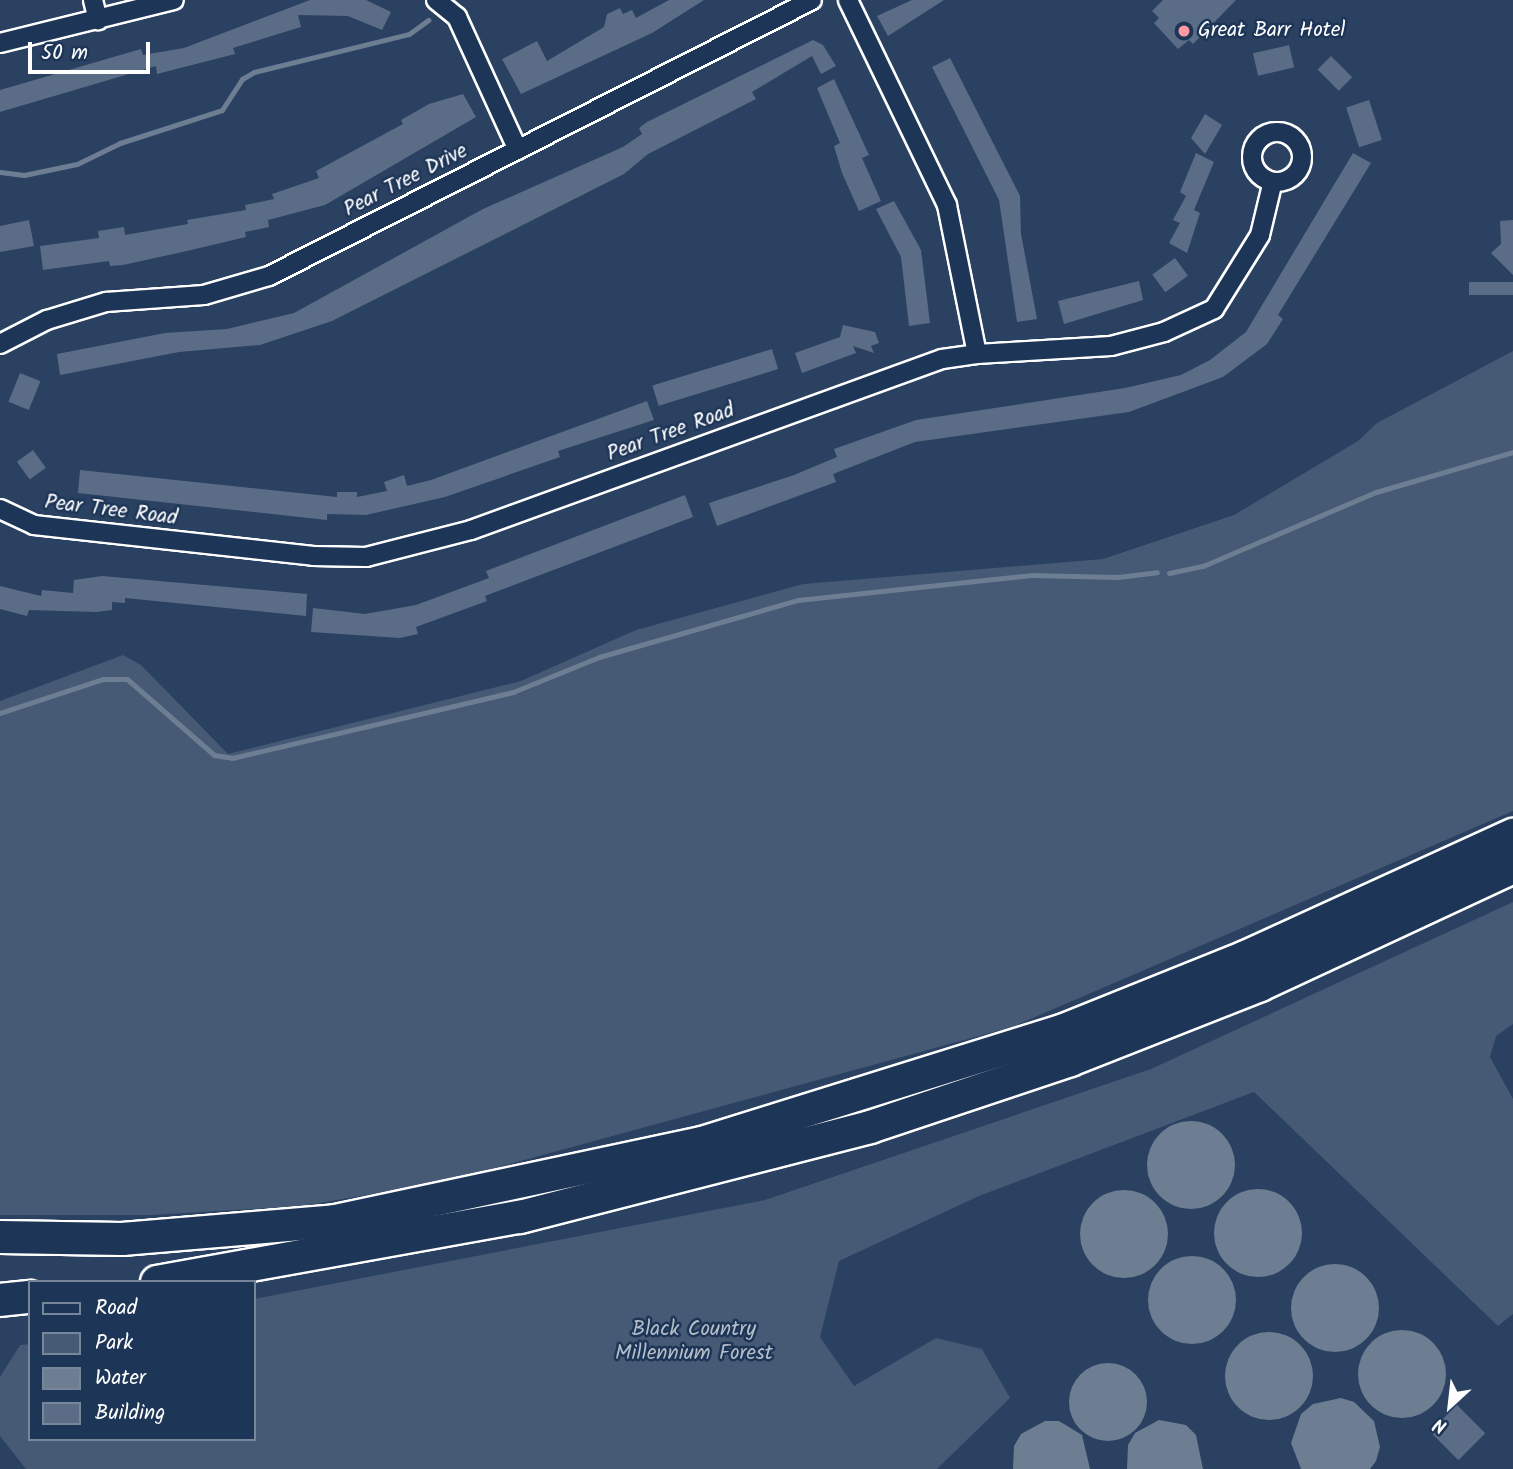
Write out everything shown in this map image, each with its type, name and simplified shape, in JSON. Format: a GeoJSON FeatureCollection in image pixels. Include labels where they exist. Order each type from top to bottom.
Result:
{"type":"FeatureCollection","features":[{"type":"Feature","properties":{"kind":"highway"},"geometry":{"type":"LineString","coordinates":[[0,1237],[122,1239],[335,1221],[702,1143],[1062,1031],[1247,957],[1513,835]]}},
{"type":"Feature","properties":{"kind":"highway"},"geometry":{"type":"LineString","coordinates":[[168,1280],[520,1217],[870,1127],[1070,1060],[1260,985],[1513,867]]}},
{"type":"Feature","properties":{"kind":"highway"},"geometry":{"type":"LineString","coordinates":[[0,1300],[28,1297]]}},
{"type":"Feature","properties":{"kind":"street"},"geometry":{"type":"LineString","coordinates":[[93,0],[98,20]]}},
{"type":"Feature","properties":{"kind":"street"},"geometry":{"type":"LineString","coordinates":[[0,43],[174,0]]}},
{"type":"Feature","properties":{"kind":"street"},"geometry":{"type":"LineString","coordinates":[[436,0],[457,17],[517,150]]}},
{"type":"Feature","properties":{"kind":"street","name":"Pear Tree Drive"},"geometry":{"type":"LineString","coordinates":[[0,344],[47,320],[106,302],[204,295],[269,276],[813,0]]}},
{"type":"Feature","properties":{"kind":"street"},"geometry":{"type":"LineString","coordinates":[[848,0],[947,205],[977,354]]}},
{"type":"Feature","properties":{"kind":"street","name":"Pear Tree Road"},"geometry":{"type":"LineString","coordinates":[[1,512],[34,526],[313,556],[366,557],[471,530],[942,359],[977,354],[1111,346],[1164,332],[1214,309],[1260,235],[1272,185]]}},
{"type":"Feature","properties":{"kind":"green space"},"geometry":{"type":"Polygon","coordinates":[[[1513,351],[1513,811],[1012,1027],[448,1181],[302,1206],[152,1215],[0,1215],[0,701],[123,655],[141,665],[228,754],[521,681],[636,630],[803,584],[1103,559],[1234,515],[1358,441],[1377,423],[1513,351]]]}},
{"type":"Feature","properties":{"kind":"green space","name":"Black Country Millennium Forest"},"geometry":{"type":"Polygon","coordinates":[[[1513,902],[1513,1024],[1496,1036],[1490,1057],[1513,1099],[1513,1314],[1498,1326],[1254,1092],[979,1196],[839,1261],[820,1337],[854,1386],[936,1338],[982,1349],[1010,1398],[937,1469],[26,1469],[0,1436],[0,1377],[20,1345],[28,1344],[28,1441],[256,1441],[256,1299],[765,1200],[1151,1069],[1513,902]]]}},
{"type":"Feature","properties":{"kind":"water"},"geometry":{"type":"Polygon","coordinates":[[[1191,1121],[1208,1125],[1222,1134],[1231,1148],[1235,1165],[1231,1182],[1222,1196],[1208,1205],[1191,1209],[1174,1205],[1160,1196],[1151,1182],[1147,1165],[1151,1148],[1160,1134],[1174,1125],[1191,1121]]]}},
{"type":"Feature","properties":{"kind":"water"},"geometry":{"type":"Polygon","coordinates":[[[1258,1189],[1275,1192],[1289,1202],[1299,1216],[1302,1233],[1299,1250],[1289,1264],[1275,1274],[1258,1277],[1241,1274],[1227,1264],[1217,1250],[1214,1233],[1217,1216],[1227,1202],[1241,1192],[1258,1189]]]}},
{"type":"Feature","properties":{"kind":"water"},"geometry":{"type":"Polygon","coordinates":[[[1124,1190],[1141,1194],[1155,1203],[1164,1217],[1168,1234],[1164,1251],[1155,1265],[1141,1274],[1124,1278],[1107,1274],[1093,1265],[1084,1251],[1080,1234],[1084,1217],[1093,1203],[1107,1194],[1124,1190]]]}},
{"type":"Feature","properties":{"kind":"water"},"geometry":{"type":"Polygon","coordinates":[[[1192,1256],[1209,1259],[1223,1269],[1233,1283],[1236,1300],[1233,1317],[1223,1331],[1209,1341],[1192,1344],[1175,1341],[1161,1331],[1151,1317],[1148,1300],[1151,1283],[1161,1269],[1175,1259],[1192,1256]]]}},
{"type":"Feature","properties":{"kind":"water"},"geometry":{"type":"Polygon","coordinates":[[[1335,1264],[1352,1267],[1366,1277],[1376,1291],[1379,1308],[1376,1325],[1366,1339],[1352,1349],[1335,1352],[1318,1349],[1304,1339],[1294,1325],[1291,1308],[1294,1291],[1304,1277],[1318,1267],[1335,1264]]]}},
{"type":"Feature","properties":{"kind":"water"},"geometry":{"type":"Polygon","coordinates":[[[1402,1330],[1419,1333],[1433,1343],[1443,1357],[1446,1374],[1443,1391],[1433,1405],[1419,1415],[1402,1418],[1385,1415],[1371,1405],[1361,1391],[1358,1374],[1361,1357],[1371,1343],[1385,1333],[1402,1330]]]}},
{"type":"Feature","properties":{"kind":"water"},"geometry":{"type":"Polygon","coordinates":[[[1269,1332],[1286,1336],[1300,1345],[1309,1359],[1313,1376],[1309,1393],[1300,1407],[1286,1416],[1269,1420],[1252,1416],[1238,1407],[1229,1393],[1225,1376],[1229,1359],[1238,1345],[1252,1336],[1269,1332]]]}},
{"type":"Feature","properties":{"kind":"water"},"geometry":{"type":"Polygon","coordinates":[[[1100,1363],[1116,1363],[1130,1369],[1141,1380],[1147,1394],[1147,1410],[1141,1424],[1130,1435],[1116,1441],[1100,1441],[1086,1435],[1075,1424],[1069,1410],[1069,1394],[1075,1380],[1086,1369],[1100,1363]]]}},
{"type":"Feature","properties":{"kind":"water"},"geometry":{"type":"Polygon","coordinates":[[[1341,1398],[1354,1402],[1374,1421],[1380,1447],[1376,1461],[1370,1469],[1301,1469],[1291,1443],[1301,1414],[1313,1404],[1341,1398]]]}},
{"type":"Feature","properties":{"kind":"water"},"geometry":{"type":"Polygon","coordinates":[[[1159,1420],[1186,1425],[1196,1435],[1203,1469],[1127,1469],[1128,1445],[1135,1433],[1159,1420]]]}},
{"type":"Feature","properties":{"kind":"water"},"geometry":{"type":"Polygon","coordinates":[[[1045,1421],[1059,1421],[1082,1435],[1090,1469],[1013,1469],[1014,1446],[1021,1434],[1045,1421]]]}},
{"type":"Feature","properties":{"kind":"building"},"geometry":{"type":"Polygon","coordinates":[[[310,0],[366,0],[391,12],[382,30],[348,16],[298,15],[301,27],[233,48],[235,54],[157,74],[156,66],[0,112],[0,90],[141,49],[143,55],[184,48],[310,0]]]}},
{"type":"Feature","properties":{"kind":"building"},"geometry":{"type":"Polygon","coordinates":[[[669,0],[704,0],[652,33],[521,94],[502,59],[537,41],[547,61],[604,27],[607,14],[620,8],[623,14],[632,10],[636,18],[669,0]]]}},
{"type":"Feature","properties":{"kind":"building"},"geometry":{"type":"Polygon","coordinates":[[[912,0],[944,0],[888,36],[877,16],[912,0]]]}},
{"type":"Feature","properties":{"kind":"building","name":"Great Barr Hotel"},"geometry":{"type":"Polygon","coordinates":[[[1163,0],[1236,0],[1193,44],[1189,40],[1178,49],[1154,23],[1159,18],[1152,11],[1163,0]]]}},
{"type":"Feature","properties":{"kind":"building"},"geometry":{"type":"Polygon","coordinates":[[[813,40],[823,45],[836,66],[821,74],[812,56],[752,92],[756,99],[648,154],[624,174],[332,321],[260,345],[179,352],[60,375],[57,354],[165,333],[227,329],[294,313],[483,209],[623,147],[642,134],[639,128],[647,122],[813,40]]]}},
{"type":"Feature","properties":{"kind":"building"},"geometry":{"type":"Polygon","coordinates":[[[1289,45],[1294,67],[1258,76],[1253,53],[1289,45]]]}},
{"type":"Feature","properties":{"kind":"building"},"geometry":{"type":"Polygon","coordinates":[[[1331,56],[1352,77],[1339,91],[1318,69],[1331,56]]]}},
{"type":"Feature","properties":{"kind":"building"},"geometry":{"type":"Polygon","coordinates":[[[950,58],[1020,196],[1021,234],[1037,319],[1017,322],[999,200],[932,67],[950,58]]]}},
{"type":"Feature","properties":{"kind":"building"},"geometry":{"type":"Polygon","coordinates":[[[834,79],[869,155],[862,158],[881,201],[859,211],[842,173],[834,146],[840,143],[817,88],[834,79]]]}},
{"type":"Feature","properties":{"kind":"building"},"geometry":{"type":"Polygon","coordinates":[[[463,94],[476,117],[325,205],[268,220],[269,227],[245,232],[246,237],[187,251],[123,265],[110,266],[109,261],[43,270],[40,246],[99,238],[98,231],[124,227],[125,235],[188,224],[187,220],[246,210],[245,205],[274,199],[272,194],[319,178],[316,171],[403,124],[401,120],[429,104],[463,94]]]}},
{"type":"Feature","properties":{"kind":"building"},"geometry":{"type":"Polygon","coordinates":[[[1369,100],[1382,140],[1359,147],[1346,107],[1369,100]]]}},
{"type":"Feature","properties":{"kind":"building"},"geometry":{"type":"Polygon","coordinates":[[[1205,114],[1222,125],[1205,154],[1191,138],[1205,114]]]}},
{"type":"Feature","properties":{"kind":"building"},"geometry":{"type":"Polygon","coordinates":[[[1196,153],[1214,162],[1194,210],[1200,213],[1187,253],[1169,243],[1180,223],[1173,220],[1186,196],[1180,192],[1196,153]]]}},
{"type":"Feature","properties":{"kind":"building"},"geometry":{"type":"Polygon","coordinates":[[[1353,153],[1371,163],[1278,315],[1283,319],[1267,344],[1223,377],[1129,412],[915,442],[833,474],[836,482],[717,526],[709,503],[794,475],[837,457],[834,449],[916,420],[1125,388],[1181,375],[1210,360],[1246,332],[1353,153]]]}},
{"type":"Feature","properties":{"kind":"building"},"geometry":{"type":"Polygon","coordinates":[[[894,201],[921,250],[930,323],[909,326],[901,257],[876,209],[894,201]]]}},
{"type":"Feature","properties":{"kind":"building"},"geometry":{"type":"Polygon","coordinates":[[[29,220],[34,246],[0,252],[0,226],[29,220]]]}},
{"type":"Feature","properties":{"kind":"building"},"geometry":{"type":"Polygon","coordinates":[[[1513,220],[1513,275],[1491,253],[1501,244],[1500,221],[1513,220]]]}},
{"type":"Feature","properties":{"kind":"building"},"geometry":{"type":"Polygon","coordinates":[[[1175,258],[1188,276],[1165,292],[1152,274],[1175,258]]]}},
{"type":"Feature","properties":{"kind":"building"},"geometry":{"type":"Polygon","coordinates":[[[1139,281],[1143,300],[1064,324],[1058,301],[1139,281]]]}},
{"type":"Feature","properties":{"kind":"building"},"geometry":{"type":"Polygon","coordinates":[[[1469,282],[1513,282],[1513,295],[1469,295],[1469,282]]]}},
{"type":"Feature","properties":{"kind":"building"},"geometry":{"type":"Polygon","coordinates":[[[843,325],[875,332],[879,343],[871,346],[874,353],[853,346],[856,353],[802,373],[795,353],[840,337],[843,325]]]}},
{"type":"Feature","properties":{"kind":"building"},"geometry":{"type":"Polygon","coordinates":[[[772,349],[778,369],[659,406],[652,386],[772,349]]]}},
{"type":"Feature","properties":{"kind":"building"},"geometry":{"type":"Polygon","coordinates":[[[20,373],[40,381],[29,410],[8,402],[20,373]]]}},
{"type":"Feature","properties":{"kind":"building"},"geometry":{"type":"Polygon","coordinates":[[[647,401],[654,420],[558,451],[560,457],[445,497],[366,515],[327,514],[327,520],[78,493],[80,470],[337,497],[337,492],[357,492],[357,497],[387,491],[384,482],[404,475],[407,486],[431,480],[647,401]]]}},
{"type":"Feature","properties":{"kind":"building"},"geometry":{"type":"Polygon","coordinates":[[[33,450],[46,468],[30,480],[17,462],[33,450]]]}},
{"type":"Feature","properties":{"kind":"building"},"geometry":{"type":"Polygon","coordinates":[[[685,495],[693,517],[485,596],[487,601],[416,627],[418,634],[400,638],[311,632],[313,608],[365,614],[416,605],[489,578],[486,571],[685,495]]]}},
{"type":"Feature","properties":{"kind":"building"},"geometry":{"type":"Polygon","coordinates":[[[102,576],[307,594],[306,616],[125,598],[125,603],[112,602],[112,610],[96,612],[29,610],[27,616],[0,609],[0,586],[41,596],[42,590],[73,593],[74,580],[102,576]]]}},
{"type":"Feature","properties":{"kind":"building"},"geometry":{"type":"Polygon","coordinates":[[[1457,1405],[1485,1433],[1458,1460],[1430,1432],[1457,1405]]]}},
{"type":"Feature","properties":{"kind":"waterway"},"geometry":{"type":"LineString","coordinates":[[0,172],[24,175],[77,164],[120,143],[222,110],[242,79],[254,72],[409,34],[428,20]]}},
{"type":"Feature","properties":{"kind":"waterway"},"geometry":{"type":"LineString","coordinates":[[1169,573],[1203,566],[1376,492],[1513,452]]}},
{"type":"Feature","properties":{"kind":"waterway"},"geometry":{"type":"LineString","coordinates":[[0,713],[103,679],[127,679],[214,755],[232,758],[513,692],[599,657],[798,600],[1031,575],[1118,577],[1157,572]]}},
{"type":"Feature","properties":{"kind":"place","name":"Great Barr Hotel"},"geometry":{"type":"Point","coordinates":[1184,31]}}]}
